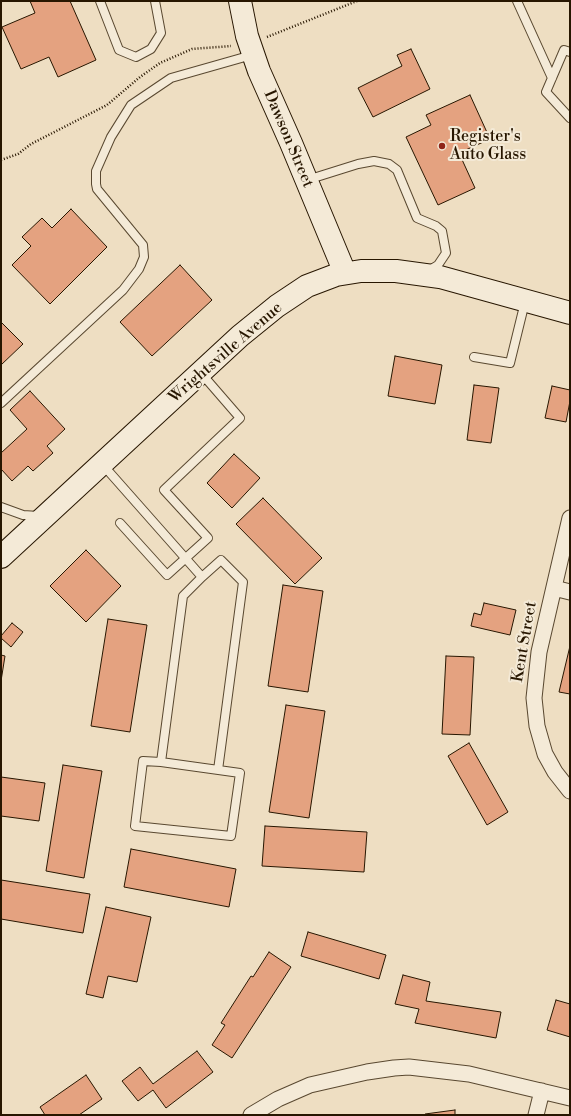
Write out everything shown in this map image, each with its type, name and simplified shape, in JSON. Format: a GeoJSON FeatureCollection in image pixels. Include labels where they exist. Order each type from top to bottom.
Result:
{"type":"FeatureCollection","features":[{"type":"Feature","properties":{"kind":"street","name":"Dawson Street"},"geometry":{"type":"LineString","coordinates":[[240,1],[251,49],[345,273]]}},
{"type":"Feature","properties":{"kind":"street","name":"Wrightsville Avenue"},"geometry":{"type":"LineString","coordinates":[[1,557],[240,336],[277,306],[307,286],[345,273],[361,271],[396,271],[440,277],[570,313]]}},
{"type":"Feature","properties":{"kind":"street","name":"Kent Street"},"geometry":{"type":"LineString","coordinates":[[570,518],[539,652],[534,698],[540,740],[555,772],[570,791]]}},
{"type":"Feature","properties":{"kind":"street"},"geometry":{"type":"LineString","coordinates":[[554,588],[570,592]]}},
{"type":"Feature","properties":{"kind":"street"},"geometry":{"type":"LineString","coordinates":[[251,1115],[283,1096],[310,1085],[367,1072],[409,1067],[469,1074],[570,1098]]}},
{"type":"Feature","properties":{"kind":"street"},"geometry":{"type":"LineString","coordinates":[[536,1115],[542,1091]]}},
{"type":"Feature","properties":{"kind":"lane"},"geometry":{"type":"LineString","coordinates":[[100,1],[119,50],[136,57],[151,49],[161,33],[155,1]]}},
{"type":"Feature","properties":{"kind":"lane"},"geometry":{"type":"LineString","coordinates":[[516,1],[552,78]]}},
{"type":"Feature","properties":{"kind":"lane"},"geometry":{"type":"LineString","coordinates":[[1,403],[123,290],[142,263],[144,257],[143,245],[98,189],[96,184],[96,171],[111,137],[131,105],[171,78],[251,49]]}},
{"type":"Feature","properties":{"kind":"lane"},"geometry":{"type":"LineString","coordinates":[[570,52],[564,50],[546,92],[570,118]]}},
{"type":"Feature","properties":{"kind":"lane"},"geometry":{"type":"LineString","coordinates":[[306,180],[358,164],[374,161],[388,164],[397,170],[417,218],[436,226],[442,231],[444,237],[446,252],[438,265],[423,275]]}},
{"type":"Feature","properties":{"kind":"lane"},"geometry":{"type":"LineString","coordinates":[[474,357],[510,362],[526,302]]}},
{"type":"Feature","properties":{"kind":"lane"},"geometry":{"type":"LineString","coordinates":[[120,523],[167,575],[208,538],[164,490],[240,418],[201,372]]}},
{"type":"Feature","properties":{"kind":"lane"},"geometry":{"type":"LineString","coordinates":[[103,464],[202,577]]}},
{"type":"Feature","properties":{"kind":"lane"},"geometry":{"type":"LineString","coordinates":[[1,507],[23,515],[46,516]]}},
{"type":"Feature","properties":{"kind":"lane"},"geometry":{"type":"LineString","coordinates":[[161,762],[183,596],[221,560],[243,582],[218,770]]}},
{"type":"Feature","properties":{"kind":"lane"},"geometry":{"type":"LineString","coordinates":[[143,761],[161,762],[240,772],[231,836],[135,826],[143,761]]}},
{"type":"Feature","properties":{"kind":"path"},"geometry":{"type":"LineString","coordinates":[[1,160],[18,154],[38,140],[107,105],[140,77],[160,63],[192,49],[251,49],[357,1]]}},
{"type":"Feature","properties":{"kind":"building"},"geometry":{"type":"Polygon","coordinates":[[[30,1],[70,1],[96,60],[58,77],[49,57],[21,69],[2,27],[35,13],[30,1]]]}},
{"type":"Feature","properties":{"kind":"building"},"geometry":{"type":"Polygon","coordinates":[[[411,49],[430,89],[373,117],[358,88],[402,66],[397,55],[411,49]]]}},
{"type":"Feature","properties":{"kind":"building","name":"Register's Auto Glass"},"geometry":{"type":"Polygon","coordinates":[[[470,95],[490,139],[459,153],[475,188],[438,205],[406,137],[431,125],[426,115],[470,95]]]}},
{"type":"Feature","properties":{"kind":"building"},"geometry":{"type":"Polygon","coordinates":[[[71,209],[107,247],[50,304],[12,265],[31,246],[22,237],[42,218],[52,228],[71,209]]]}},
{"type":"Feature","properties":{"kind":"building"},"geometry":{"type":"Polygon","coordinates":[[[180,265],[212,300],[152,356],[120,322],[180,265]]]}},
{"type":"Feature","properties":{"kind":"building"},"geometry":{"type":"Polygon","coordinates":[[[1,322],[23,344],[1,365],[1,322]]]}},
{"type":"Feature","properties":{"kind":"building"},"geometry":{"type":"Polygon","coordinates":[[[395,356],[442,365],[435,404],[388,396],[395,356]]]}},
{"type":"Feature","properties":{"kind":"building"},"geometry":{"type":"Polygon","coordinates":[[[474,385],[499,388],[491,443],[467,440],[474,385]]]}},
{"type":"Feature","properties":{"kind":"building"},"geometry":{"type":"Polygon","coordinates":[[[552,386],[570,390],[570,401],[566,422],[545,418],[552,386]]]}},
{"type":"Feature","properties":{"kind":"building"},"geometry":{"type":"Polygon","coordinates":[[[30,391],[65,429],[47,446],[53,453],[33,471],[28,466],[12,481],[1,469],[1,453],[27,429],[10,410],[30,391]]]}},
{"type":"Feature","properties":{"kind":"building"},"geometry":{"type":"Polygon","coordinates":[[[234,454],[260,478],[232,508],[207,483],[234,454]]]}},
{"type":"Feature","properties":{"kind":"building"},"geometry":{"type":"Polygon","coordinates":[[[263,498],[322,558],[295,584],[236,524],[263,498]]]}},
{"type":"Feature","properties":{"kind":"building"},"geometry":{"type":"Polygon","coordinates":[[[86,550],[121,586],[86,622],[50,586],[86,550]]]}},
{"type":"Feature","properties":{"kind":"building"},"geometry":{"type":"Polygon","coordinates":[[[283,585],[323,591],[308,692],[268,686],[283,585]]]}},
{"type":"Feature","properties":{"kind":"building"},"geometry":{"type":"Polygon","coordinates":[[[484,603],[516,610],[510,635],[471,626],[474,613],[481,615],[484,603]]]}},
{"type":"Feature","properties":{"kind":"building"},"geometry":{"type":"Polygon","coordinates":[[[108,619],[147,625],[130,732],[91,726],[108,619]]]}},
{"type":"Feature","properties":{"kind":"building"},"geometry":{"type":"Polygon","coordinates":[[[12,623],[23,632],[11,647],[1,638],[1,636],[12,623]]]}},
{"type":"Feature","properties":{"kind":"building"},"geometry":{"type":"Polygon","coordinates":[[[570,646],[570,694],[559,692],[570,646]]]}},
{"type":"Feature","properties":{"kind":"building"},"geometry":{"type":"Polygon","coordinates":[[[1,655],[5,656],[1,681],[1,655]]]}},
{"type":"Feature","properties":{"kind":"building"},"geometry":{"type":"Polygon","coordinates":[[[446,656],[474,657],[470,735],[442,734],[446,656]]]}},
{"type":"Feature","properties":{"kind":"building"},"geometry":{"type":"Polygon","coordinates":[[[286,705],[325,711],[309,818],[269,812],[286,705]]]}},
{"type":"Feature","properties":{"kind":"building"},"geometry":{"type":"Polygon","coordinates":[[[469,743],[508,812],[487,825],[448,756],[469,743]]]}},
{"type":"Feature","properties":{"kind":"building"},"geometry":{"type":"Polygon","coordinates":[[[63,765],[102,771],[84,878],[46,871],[63,765]]]}},
{"type":"Feature","properties":{"kind":"building"},"geometry":{"type":"Polygon","coordinates":[[[1,777],[45,783],[39,821],[1,816],[1,777]]]}},
{"type":"Feature","properties":{"kind":"building"},"geometry":{"type":"Polygon","coordinates":[[[265,826],[367,832],[364,872],[262,866],[265,826]]]}},
{"type":"Feature","properties":{"kind":"building"},"geometry":{"type":"Polygon","coordinates":[[[131,849],[236,869],[229,907],[124,887],[131,849]]]}},
{"type":"Feature","properties":{"kind":"building"},"geometry":{"type":"Polygon","coordinates":[[[1,880],[90,894],[83,933],[1,919],[1,880]]]}},
{"type":"Feature","properties":{"kind":"building"},"geometry":{"type":"Polygon","coordinates":[[[106,907],[151,917],[137,982],[108,976],[103,998],[86,994],[106,907]]]}},
{"type":"Feature","properties":{"kind":"building"},"geometry":{"type":"Polygon","coordinates":[[[308,932],[386,955],[379,979],[301,956],[308,932]]]}},
{"type":"Feature","properties":{"kind":"building"},"geometry":{"type":"Polygon","coordinates":[[[269,952],[291,967],[232,1058],[212,1045],[225,1025],[221,1023],[251,976],[253,977],[269,952]]]}},
{"type":"Feature","properties":{"kind":"building"},"geometry":{"type":"Polygon","coordinates":[[[403,975],[430,982],[426,1001],[501,1012],[496,1038],[415,1023],[419,1009],[395,1004],[403,975]]]}},
{"type":"Feature","properties":{"kind":"building"},"geometry":{"type":"Polygon","coordinates":[[[556,1000],[570,1004],[570,1037],[547,1030],[556,1000]]]}},
{"type":"Feature","properties":{"kind":"building"},"geometry":{"type":"Polygon","coordinates":[[[197,1051],[213,1072],[166,1108],[153,1090],[138,1101],[122,1081],[140,1067],[153,1084],[197,1051]]]}},
{"type":"Feature","properties":{"kind":"building"},"geometry":{"type":"Polygon","coordinates":[[[86,1075],[102,1099],[79,1115],[45,1115],[40,1107],[86,1075]]]}},
{"type":"Feature","properties":{"kind":"building"},"geometry":{"type":"Polygon","coordinates":[[[455,1110],[455,1115],[425,1115],[425,1114],[455,1110]]]}},
{"type":"Feature","properties":{"kind":"place","name":"Register's Auto Glass"},"geometry":{"type":"Point","coordinates":[442,146]}}]}
